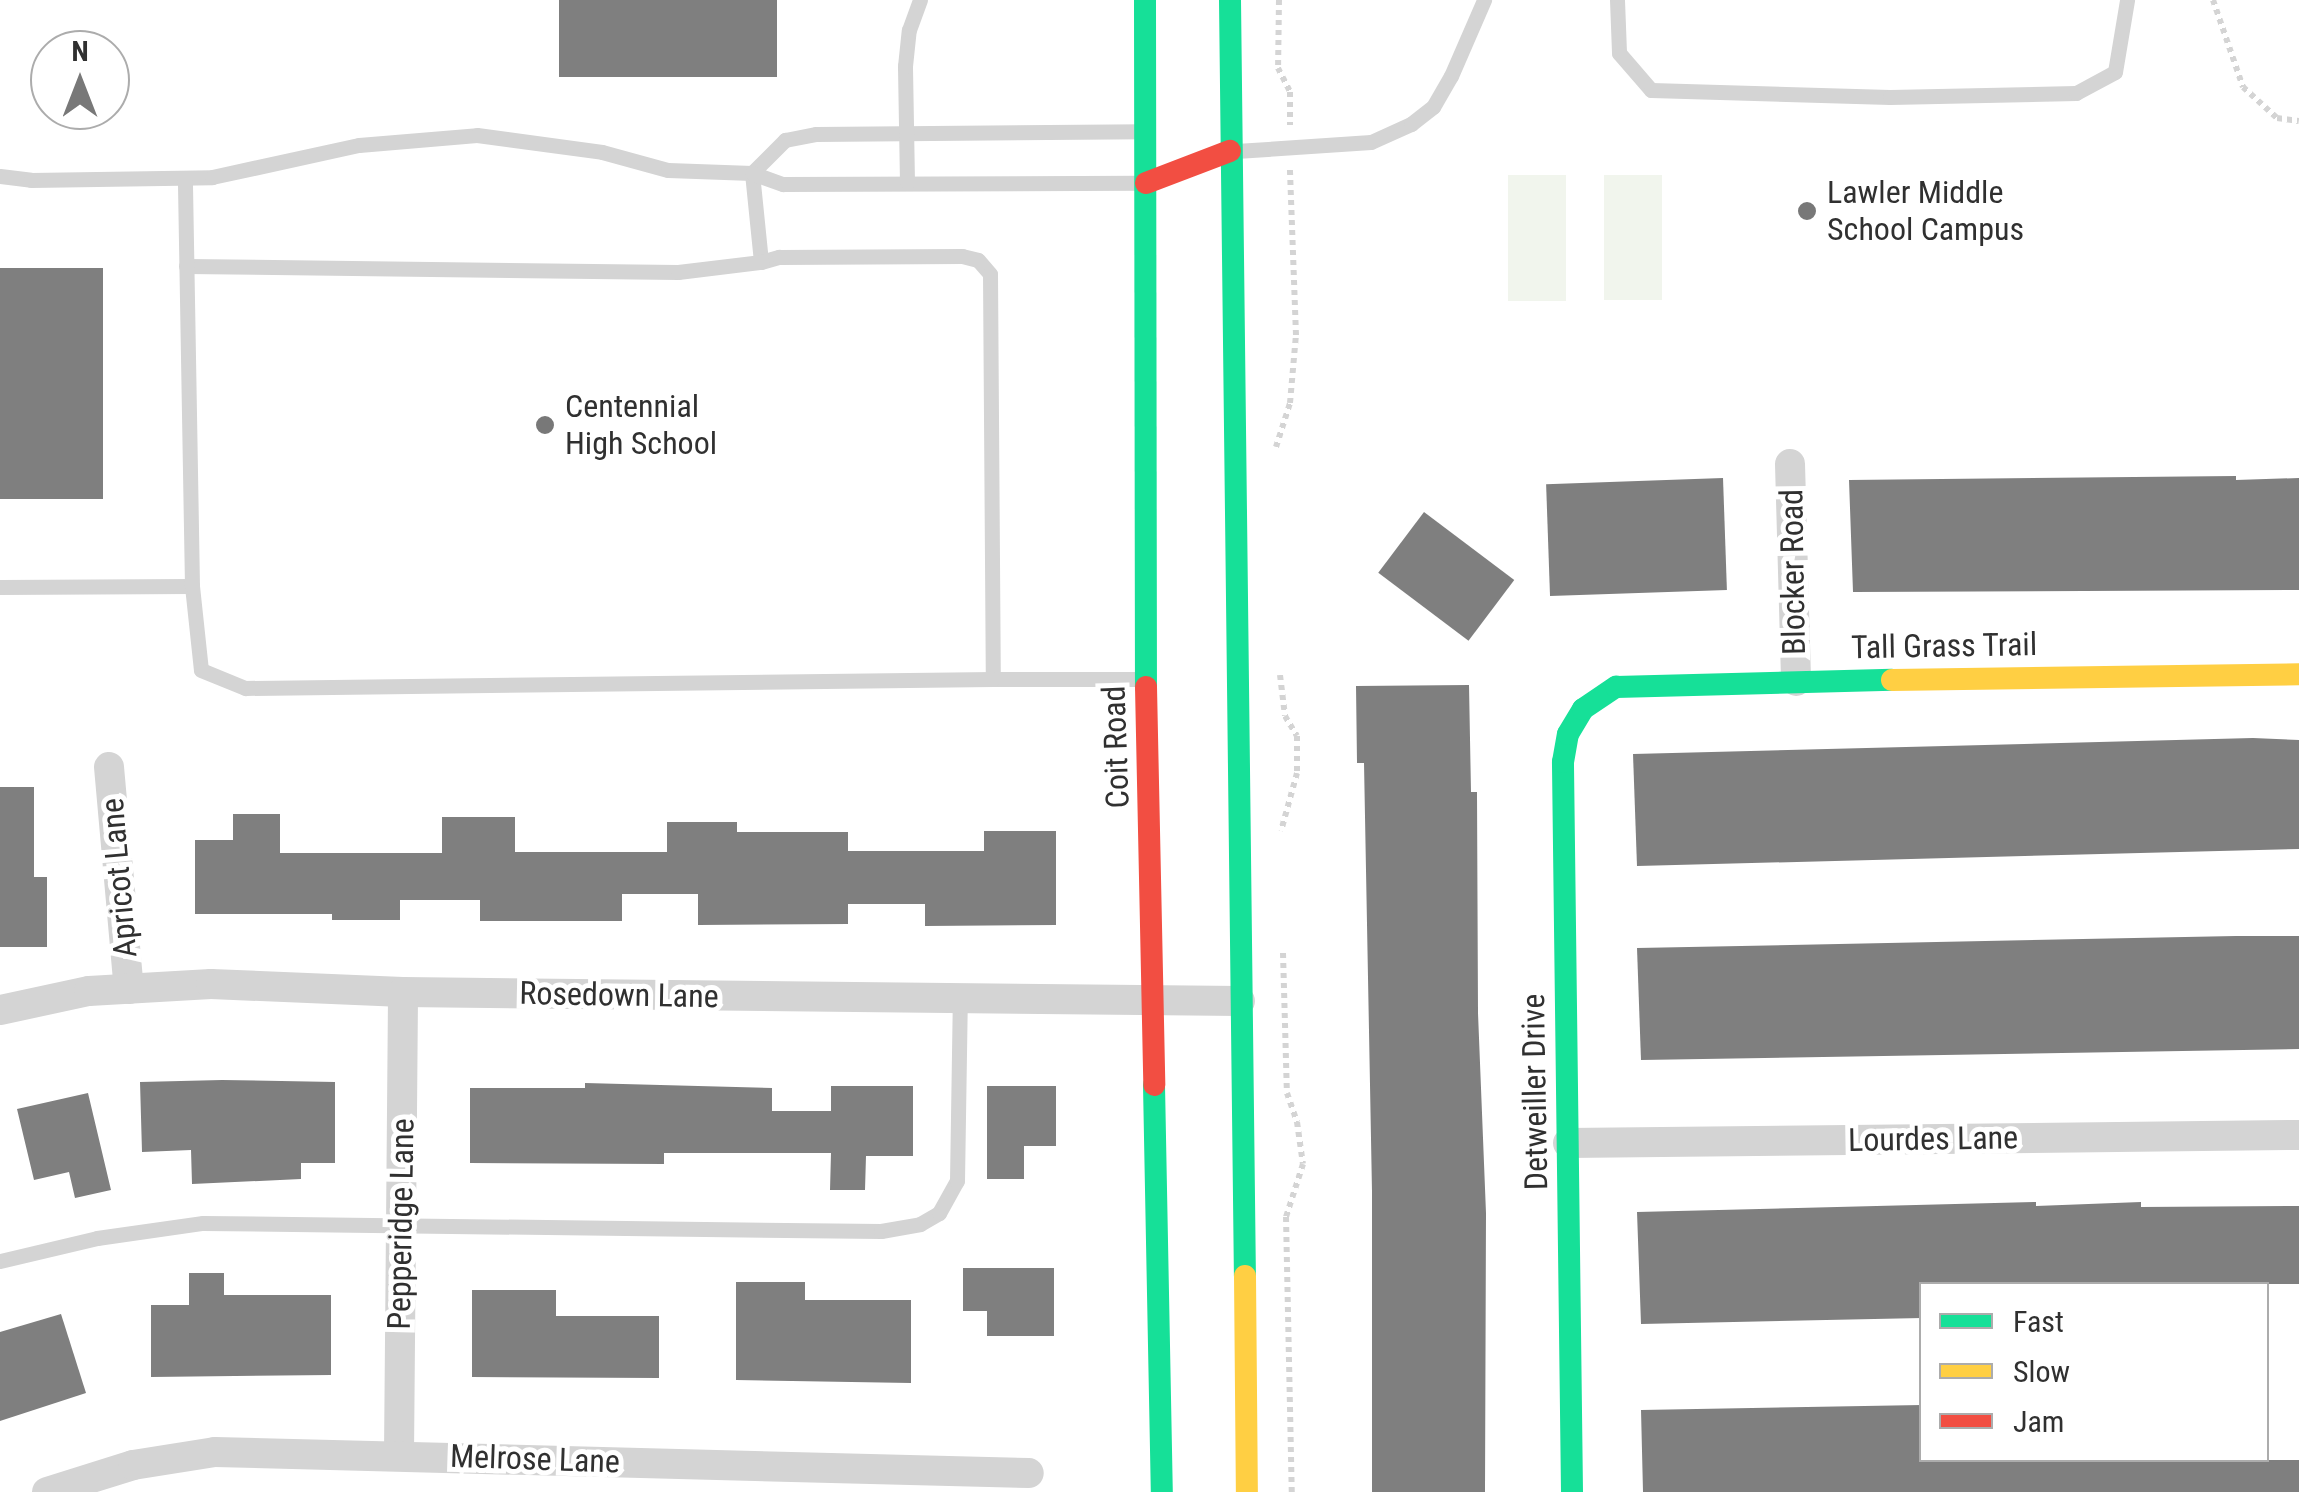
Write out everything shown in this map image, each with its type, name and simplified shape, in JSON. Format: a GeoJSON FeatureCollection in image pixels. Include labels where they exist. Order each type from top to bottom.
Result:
{"type":"FeatureCollection","features":[{"type":"Feature","properties":{"kind":"main road","name":"Coit Road"},"geometry":{"type":"LineString","coordinates":[[1145,0],[1163,135],[1146,183],[1146,680],[1156,1000],[1162,1492]]}},
{"type":"Feature","properties":{"kind":"main road"},"geometry":{"type":"LineString","coordinates":[[1230,0],[1247,1492]]}},
{"type":"Feature","properties":{"kind":"main road"},"geometry":{"type":"LineString","coordinates":[[1163,135],[1230,151]]}},
{"type":"Feature","properties":{"kind":"main road"},"geometry":{"type":"LineString","coordinates":[[1146,183],[1230,151]]}},
{"type":"Feature","properties":{"kind":"main road","name":"Tall Grass Trail"},"geometry":{"type":"LineString","coordinates":[[1593,700],[1629,684],[2299,674]]}},
{"type":"Feature","properties":{"kind":"main road","name":"Detweiller Drive"},"geometry":{"type":"LineString","coordinates":[[1572,1492],[1563,762],[1574,721],[1593,700]]}},
{"type":"Feature","properties":{"kind":"street","name":"Blocker Road"},"geometry":{"type":"LineString","coordinates":[[1790,464],[1796,680]]}},
{"type":"Feature","properties":{"kind":"street","name":"Apricot Lane"},"geometry":{"type":"LineString","coordinates":[[110,767],[129,989]]}},
{"type":"Feature","properties":{"kind":"street","name":"Rosedown Lane"},"geometry":{"type":"LineString","coordinates":[[0,1010],[89,991],[211,984],[404,992],[1240,1000]]}},
{"type":"Feature","properties":{"kind":"street","name":"Pepperidge Lane"},"geometry":{"type":"LineString","coordinates":[[399,1455],[404,992]]}},
{"type":"Feature","properties":{"kind":"street","name":"Lourdes Lane"},"geometry":{"type":"LineString","coordinates":[[1568,1144],[2299,1135]]}},
{"type":"Feature","properties":{"kind":"street","name":"Melrose Lane"},"geometry":{"type":"LineString","coordinates":[[47,1492],[133,1464],[214,1452],[1028,1473]]}},
{"type":"Feature","properties":{"kind":"lane"},"geometry":{"type":"LineString","coordinates":[[907,182],[905,66],[909,30],[920,0]]}},
{"type":"Feature","properties":{"kind":"lane"},"geometry":{"type":"LineString","coordinates":[[1230,151],[1371,142],[1411,124],[1433,106],[1451,76],[1484,0]]}},
{"type":"Feature","properties":{"kind":"lane"},"geometry":{"type":"LineString","coordinates":[[1617,0],[1619,53],[1651,90],[1890,97],[2076,93],[2115,72],[2128,0]]}},
{"type":"Feature","properties":{"kind":"lane"},"geometry":{"type":"LineString","coordinates":[[752,173],[785,140],[796,137],[1163,135]]}},
{"type":"Feature","properties":{"kind":"lane"},"geometry":{"type":"LineString","coordinates":[[0,176],[30,180],[185,178],[250,171],[359,145],[440,136],[546,142],[668,170],[752,173],[794,185],[1146,183]]}},
{"type":"Feature","properties":{"kind":"lane"},"geometry":{"type":"LineString","coordinates":[[752,173],[761,262]]}},
{"type":"Feature","properties":{"kind":"lane"},"geometry":{"type":"LineString","coordinates":[[185,178],[192,586],[201,670],[245,688],[1146,680]]}},
{"type":"Feature","properties":{"kind":"lane"},"geometry":{"type":"LineString","coordinates":[[186,266],[678,272],[779,257],[962,256],[978,260],[990,274],[993,679]]}},
{"type":"Feature","properties":{"kind":"lane"},"geometry":{"type":"LineString","coordinates":[[0,587],[192,586]]}},
{"type":"Feature","properties":{"kind":"lane"},"geometry":{"type":"LineString","coordinates":[[0,1261],[97,1238],[203,1223],[880,1231],[920,1224],[940,1213],[957,1181],[960,1000]]}},
{"type":"Feature","properties":{"kind":"path"},"geometry":{"type":"LineString","coordinates":[[1276,463],[1276,443],[1290,403],[1296,334],[1290,92],[1278,68],[1280,0]]}},
{"type":"Feature","properties":{"kind":"path"},"geometry":{"type":"LineString","coordinates":[[2212,0],[2243,87],[2277,118],[2299,121]]}},
{"type":"Feature","properties":{"kind":"path"},"geometry":{"type":"LineString","coordinates":[[1280,662],[1285,716],[1297,736],[1297,773],[1280,838]]}},
{"type":"Feature","properties":{"kind":"path"},"geometry":{"type":"LineString","coordinates":[[1282,944],[1287,1093],[1297,1122],[1303,1164],[1286,1217],[1292,1492]]}},
{"type":"Feature","properties":{"kind":"shaded area"},"geometry":{"type":"Polygon","coordinates":[[[1508,175],[1566,175],[1566,301],[1508,301],[1508,175]]]}},
{"type":"Feature","properties":{"kind":"shaded area"},"geometry":{"type":"Polygon","coordinates":[[[1604,175],[1662,175],[1662,300],[1604,300],[1604,175]]]}},
{"type":"Feature","properties":{"kind":"building"},"geometry":{"type":"Polygon","coordinates":[[[559,0],[777,0],[777,77],[559,77],[559,0]]]}},
{"type":"Feature","properties":{"kind":"building"},"geometry":{"type":"Polygon","coordinates":[[[0,268],[103,268],[103,499],[0,499],[0,268]]]}},
{"type":"Feature","properties":{"kind":"building"},"geometry":{"type":"Polygon","coordinates":[[[2236,476],[2236,480],[2299,478],[2299,590],[1853,592],[1849,480],[2236,476]]]}},
{"type":"Feature","properties":{"kind":"building"},"geometry":{"type":"Polygon","coordinates":[[[1723,478],[1727,590],[1550,596],[1546,484],[1723,478]]]}},
{"type":"Feature","properties":{"kind":"building"},"geometry":{"type":"Polygon","coordinates":[[[1424,512],[1514,580],[1469,641],[1378,573],[1424,512]]]}},
{"type":"Feature","properties":{"kind":"building"},"geometry":{"type":"Polygon","coordinates":[[[1469,685],[1471,792],[1477,792],[1478,1013],[1486,1213],[1485,1492],[1372,1492],[1372,1192],[1364,763],[1357,763],[1356,686],[1469,685]]]}},
{"type":"Feature","properties":{"kind":"building"},"geometry":{"type":"Polygon","coordinates":[[[2299,740],[2299,849],[1637,866],[1633,754],[2299,740]]]}},
{"type":"Feature","properties":{"kind":"building"},"geometry":{"type":"Polygon","coordinates":[[[0,787],[34,787],[34,877],[47,877],[47,947],[0,947],[0,787]]]}},
{"type":"Feature","properties":{"kind":"building"},"geometry":{"type":"Polygon","coordinates":[[[233,814],[280,814],[280,853],[442,853],[442,817],[515,817],[515,852],[667,852],[667,822],[737,822],[737,832],[848,832],[848,851],[984,851],[984,831],[1056,831],[1056,925],[925,926],[925,904],[848,904],[848,924],[698,925],[698,894],[622,894],[622,921],[480,921],[480,900],[400,900],[400,920],[332,920],[332,914],[195,914],[195,840],[233,840],[233,814]]]}},
{"type":"Feature","properties":{"kind":"building"},"geometry":{"type":"Polygon","coordinates":[[[2299,936],[2299,1049],[1641,1060],[1637,948],[2299,936]]]}},
{"type":"Feature","properties":{"kind":"building"},"geometry":{"type":"Polygon","coordinates":[[[140,1082],[335,1082],[335,1163],[301,1163],[301,1179],[192,1184],[191,1150],[142,1152],[140,1082]]]}},
{"type":"Feature","properties":{"kind":"building"},"geometry":{"type":"Polygon","coordinates":[[[585,1083],[772,1088],[772,1111],[831,1111],[831,1086],[913,1086],[913,1156],[866,1156],[865,1190],[830,1190],[831,1153],[664,1153],[664,1164],[470,1163],[470,1088],[585,1088],[585,1083]]]}},
{"type":"Feature","properties":{"kind":"building"},"geometry":{"type":"Polygon","coordinates":[[[987,1086],[1056,1086],[1056,1146],[1024,1146],[1024,1179],[987,1179],[987,1086]]]}},
{"type":"Feature","properties":{"kind":"building"},"geometry":{"type":"Polygon","coordinates":[[[88,1093],[111,1190],[75,1198],[69,1172],[34,1180],[17,1109],[88,1093]]]}},
{"type":"Feature","properties":{"kind":"building"},"geometry":{"type":"Polygon","coordinates":[[[2036,1202],[2036,1206],[2141,1202],[2141,1207],[2299,1206],[2299,1284],[1919,1282],[1919,1318],[1641,1324],[1637,1212],[2036,1202]]]}},
{"type":"Feature","properties":{"kind":"building"},"geometry":{"type":"Polygon","coordinates":[[[963,1268],[1054,1268],[1054,1336],[987,1336],[987,1311],[963,1311],[963,1268]]]}},
{"type":"Feature","properties":{"kind":"building"},"geometry":{"type":"Polygon","coordinates":[[[189,1273],[224,1273],[224,1295],[331,1295],[331,1375],[151,1377],[151,1305],[189,1305],[189,1273]]]}},
{"type":"Feature","properties":{"kind":"building"},"geometry":{"type":"Polygon","coordinates":[[[736,1282],[805,1282],[805,1300],[911,1300],[911,1383],[736,1380],[736,1282]]]}},
{"type":"Feature","properties":{"kind":"building"},"geometry":{"type":"Polygon","coordinates":[[[472,1290],[556,1290],[556,1316],[659,1316],[659,1378],[472,1377],[472,1290]]]}},
{"type":"Feature","properties":{"kind":"building"},"geometry":{"type":"Polygon","coordinates":[[[61,1314],[86,1393],[0,1421],[0,1332],[61,1314]]]}},
{"type":"Feature","properties":{"kind":"building"},"geometry":{"type":"Polygon","coordinates":[[[1919,1405],[1919,1462],[2299,1460],[2299,1492],[1643,1492],[1641,1410],[1919,1405]]]}},
{"type":"Feature","properties":{"kind":"traffic: fast"},"geometry":{"type":"LineString","coordinates":[[1145,0],[1146,687]]}},
{"type":"Feature","properties":{"kind":"traffic: fast"},"geometry":{"type":"LineString","coordinates":[[1230,0],[1245,1276]]}},
{"type":"Feature","properties":{"kind":"traffic: fast"},"geometry":{"type":"LineString","coordinates":[[1572,1492],[1563,762],[1568,734],[1583,709],[1616,687],[1892,680]]}},
{"type":"Feature","properties":{"kind":"traffic: fast"},"geometry":{"type":"LineString","coordinates":[[1154,1085],[1162,1492]]}},
{"type":"Feature","properties":{"kind":"traffic: slow"},"geometry":{"type":"LineString","coordinates":[[1892,680],[2299,674]]}},
{"type":"Feature","properties":{"kind":"traffic: slow"},"geometry":{"type":"LineString","coordinates":[[1245,1276],[1247,1492]]}},
{"type":"Feature","properties":{"kind":"traffic: jam"},"geometry":{"type":"LineString","coordinates":[[1146,183],[1230,151]]}},
{"type":"Feature","properties":{"kind":"traffic: jam"},"geometry":{"type":"LineString","coordinates":[[1146,687],[1154,1085]]}},
{"type":"Feature","properties":{"kind":"place","name":"Lawler Middle School Campus"},"geometry":{"type":"Point","coordinates":[1807,211]}},
{"type":"Feature","properties":{"kind":"place","name":"Centennial High School"},"geometry":{"type":"Point","coordinates":[545,425]}}]}
